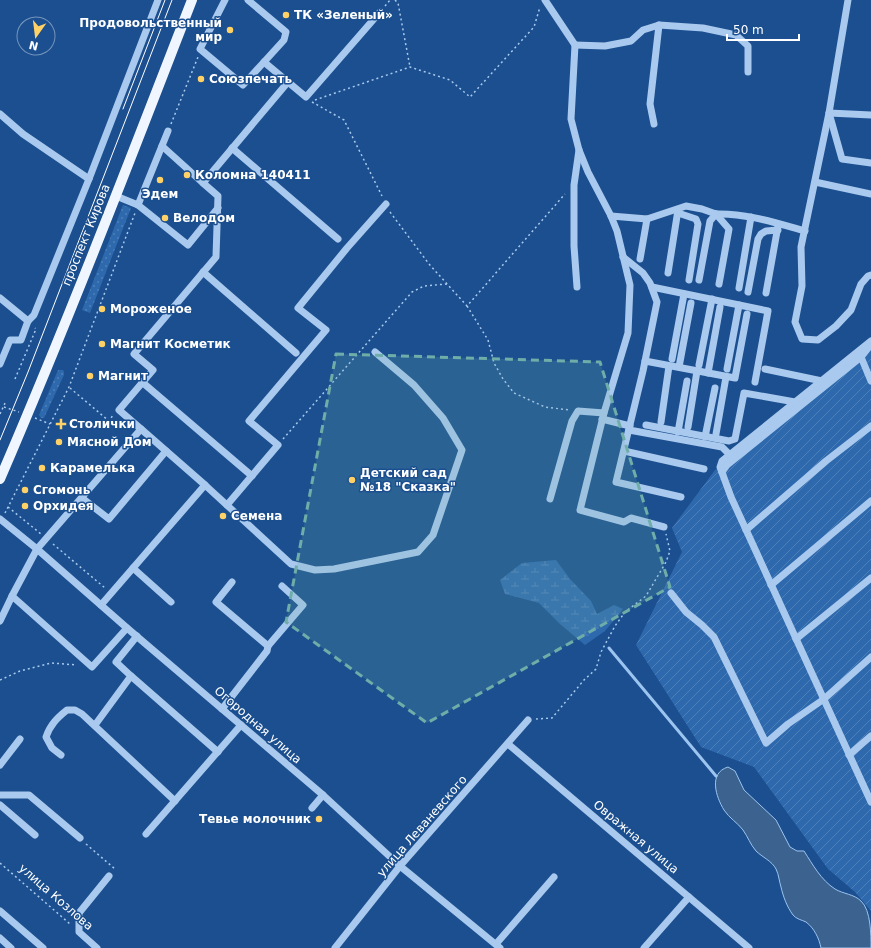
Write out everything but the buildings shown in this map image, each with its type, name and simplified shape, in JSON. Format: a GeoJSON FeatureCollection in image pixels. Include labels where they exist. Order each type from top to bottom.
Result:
{"type":"FeatureCollection","features":[{"type":"Feature","properties":{"kind":"main road","name":"проспект Кирова"},"geometry":{"type":"LineString","coordinates":[[0,479],[28,415],[116,196],[192,0]]}},
{"type":"Feature","properties":{"kind":"street"},"geometry":{"type":"LineString","coordinates":[[0,364],[10,340],[21,340],[28,321],[34,316],[158,0]]}},
{"type":"Feature","properties":{"kind":"street"},"geometry":{"type":"LineString","coordinates":[[225,0],[200,49],[243,84],[284,40],[286,32],[248,0]]}},
{"type":"Feature","properties":{"kind":"street"},"geometry":{"type":"LineString","coordinates":[[546,0],[575,45],[571,119],[579,150],[588,172],[611,216],[630,285],[628,333],[603,416],[580,510],[624,522],[631,518],[664,527]]}},
{"type":"Feature","properties":{"kind":"street"},"geometry":{"type":"LineString","coordinates":[[848,0],[829,113],[802,248],[802,286],[795,322],[802,339],[818,340],[836,326],[851,310],[861,284],[868,276],[871,276]]}},
{"type":"Feature","properties":{"kind":"street"},"geometry":{"type":"LineString","coordinates":[[264,62],[306,97],[380,12]]}},
{"type":"Feature","properties":{"kind":"street"},"geometry":{"type":"LineString","coordinates":[[575,45],[605,46],[631,41],[643,30],[659,25],[703,28],[736,35],[748,46],[748,72]]}},
{"type":"Feature","properties":{"kind":"street"},"geometry":{"type":"LineString","coordinates":[[654,124],[650,104],[659,25]]}},
{"type":"Feature","properties":{"kind":"street"},"geometry":{"type":"LineString","coordinates":[[203,183],[288,82]]}},
{"type":"Feature","properties":{"kind":"street"},"geometry":{"type":"LineString","coordinates":[[829,113],[871,115]]}},
{"type":"Feature","properties":{"kind":"street"},"geometry":{"type":"LineString","coordinates":[[829,113],[842,159],[871,162]]}},
{"type":"Feature","properties":{"kind":"street"},"geometry":{"type":"LineString","coordinates":[[0,114],[23,134],[89,179]]}},
{"type":"Feature","properties":{"kind":"street"},"geometry":{"type":"LineString","coordinates":[[138,205],[168,131]]}},
{"type":"Feature","properties":{"kind":"street"},"geometry":{"type":"LineString","coordinates":[[162,146],[218,196],[219,208],[216,257],[134,354],[153,370],[119,410],[205,485],[291,564],[315,570],[334,570],[418,552],[433,535],[462,450],[443,418],[414,385],[375,352]]}},
{"type":"Feature","properties":{"kind":"street"},"geometry":{"type":"LineString","coordinates":[[232,148],[338,239]]}},
{"type":"Feature","properties":{"kind":"street"},"geometry":{"type":"LineString","coordinates":[[577,287],[574,246],[574,185],[579,150]]}},
{"type":"Feature","properties":{"kind":"street"},"geometry":{"type":"LineString","coordinates":[[815,182],[871,194]]}},
{"type":"Feature","properties":{"kind":"street"},"geometry":{"type":"LineString","coordinates":[[116,196],[138,205],[188,245],[219,208]]}},
{"type":"Feature","properties":{"kind":"street"},"geometry":{"type":"LineString","coordinates":[[227,505],[278,445],[249,421],[326,330],[298,308],[386,204]]}},
{"type":"Feature","properties":{"kind":"street"},"geometry":{"type":"LineString","coordinates":[[611,216],[647,219],[678,211],[686,206],[702,209],[716,214],[751,217],[778,227],[805,231]]}},
{"type":"Feature","properties":{"kind":"street"},"geometry":{"type":"LineString","coordinates":[[668,273],[678,211]]}},
{"type":"Feature","properties":{"kind":"street"},"geometry":{"type":"LineString","coordinates":[[678,211],[696,219],[698,224],[689,280]]}},
{"type":"Feature","properties":{"kind":"street"},"geometry":{"type":"LineString","coordinates":[[699,280],[710,221],[716,214]]}},
{"type":"Feature","properties":{"kind":"street"},"geometry":{"type":"LineString","coordinates":[[716,214],[728,229],[719,284]]}},
{"type":"Feature","properties":{"kind":"street"},"geometry":{"type":"LineString","coordinates":[[739,288],[751,217]]}},
{"type":"Feature","properties":{"kind":"street"},"geometry":{"type":"LineString","coordinates":[[640,259],[647,219]]}},
{"type":"Feature","properties":{"kind":"street"},"geometry":{"type":"LineString","coordinates":[[748,292],[758,239],[761,234],[766,231],[778,227]]}},
{"type":"Feature","properties":{"kind":"street"},"geometry":{"type":"LineString","coordinates":[[766,293],[778,227]]}},
{"type":"Feature","properties":{"kind":"street"},"geometry":{"type":"LineString","coordinates":[[623,256],[643,273],[652,287],[658,302],[616,482],[681,497]]}},
{"type":"Feature","properties":{"kind":"street"},"geometry":{"type":"LineString","coordinates":[[203,272],[296,353]]}},
{"type":"Feature","properties":{"kind":"street"},"geometry":{"type":"LineString","coordinates":[[652,287],[768,311],[755,382]]}},
{"type":"Feature","properties":{"kind":"street"},"geometry":{"type":"LineString","coordinates":[[661,422],[670,362],[684,294]]}},
{"type":"Feature","properties":{"kind":"street"},"geometry":{"type":"LineString","coordinates":[[0,298],[28,321]]}},
{"type":"Feature","properties":{"kind":"street"},"geometry":{"type":"LineString","coordinates":[[688,427],[712,299]]}},
{"type":"Feature","properties":{"kind":"street"},"geometry":{"type":"LineString","coordinates":[[679,368],[691,303]]}},
{"type":"Feature","properties":{"kind":"street"},"geometry":{"type":"LineString","coordinates":[[716,434],[739,305]]}},
{"type":"Feature","properties":{"kind":"street"},"geometry":{"type":"LineString","coordinates":[[708,373],[720,307]]}},
{"type":"Feature","properties":{"kind":"street"},"geometry":{"type":"LineString","coordinates":[[645,361],[670,362],[679,368],[698,368],[708,373],[727,373],[735,378],[748,314]]}},
{"type":"Feature","properties":{"kind":"street"},"geometry":{"type":"LineString","coordinates":[[871,341],[722,461],[720,467],[731,497],[871,802]]}},
{"type":"Feature","properties":{"kind":"street"},"geometry":{"type":"LineString","coordinates":[[722,472],[727,465],[861,357],[871,346]]}},
{"type":"Feature","properties":{"kind":"street"},"geometry":{"type":"LineString","coordinates":[[861,357],[871,381]]}},
{"type":"Feature","properties":{"kind":"street"},"geometry":{"type":"LineString","coordinates":[[764,369],[822,381]]}},
{"type":"Feature","properties":{"kind":"street"},"geometry":{"type":"LineString","coordinates":[[678,432],[687,381]]}},
{"type":"Feature","properties":{"kind":"street"},"geometry":{"type":"LineString","coordinates":[[142,382],[252,476]]}},
{"type":"Feature","properties":{"kind":"street"},"geometry":{"type":"LineString","coordinates":[[705,437],[715,388]]}},
{"type":"Feature","properties":{"kind":"street"},"geometry":{"type":"LineString","coordinates":[[646,425],[729,441],[735,439],[744,393],[795,402]]}},
{"type":"Feature","properties":{"kind":"street"},"geometry":{"type":"LineString","coordinates":[[550,500],[572,421],[578,411],[603,416],[629,428],[722,447],[730,455]]}},
{"type":"Feature","properties":{"kind":"street"},"geometry":{"type":"LineString","coordinates":[[746,530],[826,461],[871,426]]}},
{"type":"Feature","properties":{"kind":"street"},"geometry":{"type":"LineString","coordinates":[[0,622],[37,549],[141,429]]}},
{"type":"Feature","properties":{"kind":"street"},"geometry":{"type":"LineString","coordinates":[[82,498],[109,520],[166,451]]}},
{"type":"Feature","properties":{"kind":"street"},"geometry":{"type":"LineString","coordinates":[[624,451],[704,469]]}},
{"type":"Feature","properties":{"kind":"street"},"geometry":{"type":"LineString","coordinates":[[101,605],[205,485]]}},
{"type":"Feature","properties":{"kind":"street"},"geometry":{"type":"LineString","coordinates":[[771,585],[871,501]]}},
{"type":"Feature","properties":{"kind":"street","name":"Огородная улица"},"geometry":{"type":"LineString","coordinates":[[0,520],[37,549],[127,628],[323,795],[400,866],[498,946]]}},
{"type":"Feature","properties":{"kind":"street"},"geometry":{"type":"LineString","coordinates":[[133,568],[172,602]]}},
{"type":"Feature","properties":{"kind":"street"},"geometry":{"type":"LineString","coordinates":[[796,639],[871,578]]}},
{"type":"Feature","properties":{"kind":"street"},"geometry":{"type":"LineString","coordinates":[[232,582],[216,602],[268,646]]}},
{"type":"Feature","properties":{"kind":"street"},"geometry":{"type":"LineString","coordinates":[[222,709],[267,651],[268,646],[304,605],[282,586]]}},
{"type":"Feature","properties":{"kind":"street"},"geometry":{"type":"LineString","coordinates":[[671,593],[686,612],[714,637],[766,742],[788,724],[824,699],[871,657]]}},
{"type":"Feature","properties":{"kind":"street"},"geometry":{"type":"LineString","coordinates":[[12,596],[92,667],[127,628]]}},
{"type":"Feature","properties":{"kind":"street"},"geometry":{"type":"LineString","coordinates":[[137,636],[116,662],[218,752]]}},
{"type":"Feature","properties":{"kind":"street"},"geometry":{"type":"LineString","coordinates":[[95,725],[131,676]]}},
{"type":"Feature","properties":{"kind":"street"},"geometry":{"type":"LineString","coordinates":[[61,755],[52,748],[46,737],[49,729],[57,718],[67,710],[75,710],[95,725],[175,801]]}},
{"type":"Feature","properties":{"kind":"street","name":"улица Леваневского"},"geometry":{"type":"LineString","coordinates":[[335,948],[400,866],[528,720]]}},
{"type":"Feature","properties":{"kind":"street"},"geometry":{"type":"LineString","coordinates":[[146,834],[241,725]]}},
{"type":"Feature","properties":{"kind":"street"},"geometry":{"type":"LineString","coordinates":[[849,755],[871,736]]}},
{"type":"Feature","properties":{"kind":"street"},"geometry":{"type":"LineString","coordinates":[[0,765],[20,739]]}},
{"type":"Feature","properties":{"kind":"street","name":"Овражная улица"},"geometry":{"type":"LineString","coordinates":[[508,744],[749,948]]}},
{"type":"Feature","properties":{"kind":"street"},"geometry":{"type":"LineString","coordinates":[[0,795],[29,794],[80,838]]}},
{"type":"Feature","properties":{"kind":"street"},"geometry":{"type":"LineString","coordinates":[[312,808],[323,795]]}},
{"type":"Feature","properties":{"kind":"street"},"geometry":{"type":"LineString","coordinates":[[0,805],[35,836]]}},
{"type":"Feature","properties":{"kind":"street"},"geometry":{"type":"LineString","coordinates":[[79,932],[79,913],[109,876]]}},
{"type":"Feature","properties":{"kind":"street"},"geometry":{"type":"LineString","coordinates":[[498,946],[554,877]]}},
{"type":"Feature","properties":{"kind":"street"},"geometry":{"type":"LineString","coordinates":[[644,948],[689,898]]}},
{"type":"Feature","properties":{"kind":"street"},"geometry":{"type":"LineString","coordinates":[[0,911],[43,948]]}},
{"type":"Feature","properties":{"kind":"street","name":"улица Козлова"},"geometry":{"type":"LineString","coordinates":[[79,932],[97,948]]}},
{"type":"Feature","properties":{"kind":"street"},"geometry":{"type":"LineString","coordinates":[[0,938],[11,948]]}},
{"type":"Feature","properties":{"kind":"path"},"geometry":{"type":"LineString","coordinates":[[395,0],[398,3],[410,67]]}},
{"type":"Feature","properties":{"kind":"path"},"geometry":{"type":"LineString","coordinates":[[540,7],[534,27],[470,97],[450,80],[410,67],[311,101],[344,120],[393,216],[429,264],[467,306],[488,340],[494,363],[503,379],[514,393],[545,407],[578,411]]}},
{"type":"Feature","properties":{"kind":"path"},"geometry":{"type":"LineString","coordinates":[[168,131],[200,49]]}},
{"type":"Feature","properties":{"kind":"path"},"geometry":{"type":"LineString","coordinates":[[467,306],[574,185]]}},
{"type":"Feature","properties":{"kind":"path"},"geometry":{"type":"LineString","coordinates":[[0,520],[69,387],[138,205]]}},
{"type":"Feature","properties":{"kind":"path"},"geometry":{"type":"LineString","coordinates":[[278,445],[412,292],[424,286],[448,284]]}},
{"type":"Feature","properties":{"kind":"path"},"geometry":{"type":"LineString","coordinates":[[15,379],[36,329],[28,321]]}},
{"type":"Feature","properties":{"kind":"path"},"geometry":{"type":"LineString","coordinates":[[69,387],[109,421],[119,410]]}},
{"type":"Feature","properties":{"kind":"path"},"geometry":{"type":"LineString","coordinates":[[0,414],[6,401]]}},
{"type":"Feature","properties":{"kind":"path"},"geometry":{"type":"LineString","coordinates":[[8,507],[112,593]]}},
{"type":"Feature","properties":{"kind":"path"},"geometry":{"type":"LineString","coordinates":[[528,720],[552,718],[584,680],[596,669],[601,652],[614,626],[625,612],[646,596],[666,562],[670,551],[664,527]]}},
{"type":"Feature","properties":{"kind":"path"},"geometry":{"type":"LineString","coordinates":[[0,680],[20,671],[51,663],[92,667]]}},
{"type":"Feature","properties":{"kind":"path"},"geometry":{"type":"LineString","coordinates":[[80,838],[115,868],[109,876]]}},
{"type":"Feature","properties":{"kind":"path","name":"улица Козлова"},"geometry":{"type":"LineString","coordinates":[[0,863],[79,932]]}},
{"type":"Feature","properties":{"kind":"highlighted area"},"geometry":{"type":"Polygon","coordinates":[[[336,354],[600,362],[670,587],[427,723],[286,622],[336,354]]]}},
{"type":"Feature","properties":{"kind":"green space"},"geometry":{"type":"Polygon","coordinates":[[[123,205],[131,208],[90,313],[82,310],[123,205]]]}},
{"type":"Feature","properties":{"kind":"green space"},"geometry":{"type":"Polygon","coordinates":[[[871,343],[871,911],[855,892],[828,869],[754,767],[701,747],[636,645],[682,552],[672,528],[715,470],[733,458],[871,343]]]}},
{"type":"Feature","properties":{"kind":"green space"},"geometry":{"type":"Polygon","coordinates":[[[58,370],[63,370],[64,375],[44,418],[41,418],[39,415],[58,370]]]}},
{"type":"Feature","properties":{"kind":"green space"},"geometry":{"type":"Polygon","coordinates":[[[556,560],[570,579],[591,601],[597,614],[614,605],[623,609],[605,631],[585,645],[560,624],[539,603],[505,594],[500,580],[522,563],[556,560]]]}},
{"type":"Feature","properties":{"kind":"shaded area"},"geometry":{"type":"Polygon","coordinates":[[[728,767],[735,771],[744,790],[776,820],[790,847],[797,851],[804,851],[818,872],[835,889],[861,901],[869,916],[871,948],[821,948],[814,930],[806,922],[793,915],[786,901],[776,869],[769,861],[756,851],[743,830],[726,813],[718,799],[716,792],[716,780],[718,774],[728,767]]]}},
{"type":"Feature","properties":{"kind":"waterway"},"geometry":{"type":"LineString","coordinates":[[609,648],[716,776]]}},
{"type":"Feature","properties":{"kind":"tram line"},"geometry":{"type":"LineString","coordinates":[[123,109],[165,0]]}},
{"type":"Feature","properties":{"kind":"tram line"},"geometry":{"type":"LineString","coordinates":[[0,440],[28,372],[172,0]]}},
{"type":"Feature","properties":{"kind":"place","name":"ТК «Зеленый»"},"geometry":{"type":"Point","coordinates":[286,15]}},
{"type":"Feature","properties":{"kind":"place","name":"Продовольственный мир"},"geometry":{"type":"Point","coordinates":[230,30]}},
{"type":"Feature","properties":{"kind":"place","name":"Союзпечать"},"geometry":{"type":"Point","coordinates":[201,79]}},
{"type":"Feature","properties":{"kind":"place","name":"Коломна 140411"},"geometry":{"type":"Point","coordinates":[187,175]}},
{"type":"Feature","properties":{"kind":"place","name":"Эдем"},"geometry":{"type":"Point","coordinates":[160,180]}},
{"type":"Feature","properties":{"kind":"place","name":"Велодом"},"geometry":{"type":"Point","coordinates":[165,218]}},
{"type":"Feature","properties":{"kind":"place","name":"Мороженое"},"geometry":{"type":"Point","coordinates":[102,309]}},
{"type":"Feature","properties":{"kind":"place","name":"Магнит Косметик"},"geometry":{"type":"Point","coordinates":[102,344]}},
{"type":"Feature","properties":{"kind":"place","name":"Магнит"},"geometry":{"type":"Point","coordinates":[90,376]}},
{"type":"Feature","properties":{"kind":"place","name":"Столички"},"geometry":{"type":"Point","coordinates":[61,424]}},
{"type":"Feature","properties":{"kind":"place","name":"Мясной Дом"},"geometry":{"type":"Point","coordinates":[59,442]}},
{"type":"Feature","properties":{"kind":"place","name":"Карамелька"},"geometry":{"type":"Point","coordinates":[42,468]}},
{"type":"Feature","properties":{"kind":"place","name":"Детский сад №18 \"Сказка\""},"geometry":{"type":"Point","coordinates":[352,480]}},
{"type":"Feature","properties":{"kind":"place","name":"Сгомонь"},"geometry":{"type":"Point","coordinates":[25,490]}},
{"type":"Feature","properties":{"kind":"place","name":"Орхидея"},"geometry":{"type":"Point","coordinates":[25,506]}},
{"type":"Feature","properties":{"kind":"place","name":"Семена"},"geometry":{"type":"Point","coordinates":[223,516]}},
{"type":"Feature","properties":{"kind":"place","name":"Тевье молочник"},"geometry":{"type":"Point","coordinates":[319,819]}}]}
